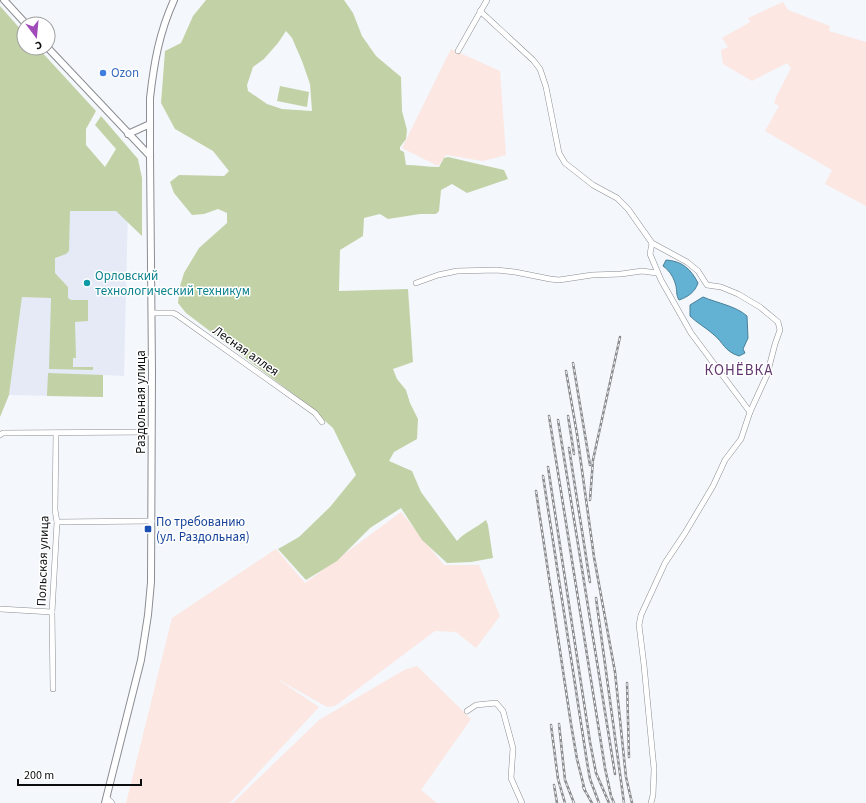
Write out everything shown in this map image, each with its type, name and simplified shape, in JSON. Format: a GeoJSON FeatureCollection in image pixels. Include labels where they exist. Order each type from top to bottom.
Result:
{"type":"FeatureCollection","features":[{"type":"Feature","properties":{"kind":"main road"},"geometry":{"type":"LineString","coordinates":[[4,0],[19,16]]}},
{"type":"Feature","properties":{"kind":"main road","name":"Раздольная улица"},"geometry":{"type":"LineString","coordinates":[[106,801],[143,646],[151,582],[151,88],[158,44],[164,21],[174,0]]}},
{"type":"Feature","properties":{"kind":"main road"},"geometry":{"type":"LineString","coordinates":[[55,56],[150,156]]}},
{"type":"Feature","properties":{"kind":"main road"},"geometry":{"type":"LineString","coordinates":[[128,134],[150,124]]}},
{"type":"Feature","properties":{"kind":"street"},"geometry":{"type":"LineString","coordinates":[[458,51],[487,0]]}},
{"type":"Feature","properties":{"kind":"street"},"geometry":{"type":"LineString","coordinates":[[480,11],[533,60],[540,69],[550,104],[559,153],[565,163],[593,185],[617,198],[628,209],[652,243],[687,262],[698,271],[707,286],[721,287],[738,294],[760,307],[778,322],[780,330],[767,375],[750,412],[738,445],[725,460],[710,492],[685,533],[664,563],[641,615],[639,625],[654,769],[653,795],[651,803]]}},
{"type":"Feature","properties":{"kind":"street"},"geometry":{"type":"LineString","coordinates":[[652,243],[650,254],[657,273],[691,333],[750,412]]}},
{"type":"Feature","properties":{"kind":"street"},"geometry":{"type":"LineString","coordinates":[[416,283],[438,275],[457,271],[479,270],[515,272],[550,279],[569,279],[592,275],[621,274],[642,271],[657,273]]}},
{"type":"Feature","properties":{"kind":"street","name":"Лесная аллея"},"geometry":{"type":"LineString","coordinates":[[152,313],[173,313],[177,315],[315,413],[322,422]]}},
{"type":"Feature","properties":{"kind":"street"},"geometry":{"type":"LineString","coordinates":[[0,434],[152,432]]}},
{"type":"Feature","properties":{"kind":"street","name":"Польская улица"},"geometry":{"type":"LineString","coordinates":[[53,689],[52,612],[57,522],[55,510],[56,433]]}},
{"type":"Feature","properties":{"kind":"street"},"geometry":{"type":"LineString","coordinates":[[57,522],[152,522]]}},
{"type":"Feature","properties":{"kind":"street"},"geometry":{"type":"LineString","coordinates":[[0,609],[52,612]]}},
{"type":"Feature","properties":{"kind":"street"},"geometry":{"type":"LineString","coordinates":[[468,711],[476,705],[496,703],[503,711],[513,748],[511,778],[522,803]]}},
{"type":"Feature","properties":{"kind":"street"},"geometry":{"type":"LineString","coordinates":[[106,801],[112,803]]}},
{"type":"Feature","properties":{"kind":"shaded area"},"geometry":{"type":"Polygon","coordinates":[[[783,2],[788,10],[830,26],[829,31],[866,42],[866,206],[825,184],[832,170],[765,131],[779,106],[774,103],[791,68],[787,63],[752,81],[723,64],[721,50],[728,47],[722,38],[750,22],[748,18],[783,2]]]}},
{"type":"Feature","properties":{"kind":"shaded area"},"geometry":{"type":"Polygon","coordinates":[[[451,49],[500,71],[506,155],[483,161],[446,155],[438,166],[402,148],[451,49]]]}},
{"type":"Feature","properties":{"kind":"shaded area"},"geometry":{"type":"Polygon","coordinates":[[[67,207],[128,209],[124,376],[103,375],[103,397],[9,395],[22,297],[67,207]]]}},
{"type":"Feature","properties":{"kind":"shaded area"},"geometry":{"type":"Polygon","coordinates":[[[401,512],[444,565],[479,565],[500,616],[476,648],[456,632],[435,631],[335,706],[327,707],[274,677],[319,707],[230,803],[126,803],[172,618],[276,549],[305,583],[401,512]]]}},
{"type":"Feature","properties":{"kind":"shaded area"},"geometry":{"type":"Polygon","coordinates":[[[417,666],[471,719],[421,790],[437,803],[233,803],[319,720],[404,670],[417,666]]]}},
{"type":"Feature","properties":{"kind":"green space"},"geometry":{"type":"Polygon","coordinates":[[[206,0],[344,0],[353,13],[362,36],[376,56],[401,77],[402,111],[407,130],[406,139],[400,147],[400,150],[404,152],[406,165],[439,167],[444,158],[448,157],[504,170],[508,179],[467,193],[452,184],[441,190],[439,211],[436,214],[420,214],[388,219],[380,214],[364,218],[363,236],[340,250],[339,291],[408,289],[413,362],[393,369],[397,379],[406,390],[410,403],[418,419],[417,439],[394,452],[389,461],[412,471],[421,492],[457,541],[486,520],[493,558],[471,562],[447,563],[422,540],[401,508],[370,528],[337,561],[306,580],[278,549],[299,537],[330,507],[356,475],[333,428],[305,403],[186,313],[178,303],[180,286],[184,273],[199,248],[227,223],[227,213],[218,209],[204,214],[192,215],[174,193],[170,182],[179,175],[224,176],[229,171],[213,151],[175,129],[161,103],[165,51],[181,43],[193,16],[206,0]],[[286,31],[264,59],[253,67],[247,85],[248,91],[267,104],[282,109],[312,111],[310,84],[292,38],[286,31]]]}},
{"type":"Feature","properties":{"kind":"green space"},"geometry":{"type":"Polygon","coordinates":[[[0,6],[16,24],[16,56],[45,56],[96,111],[86,129],[86,145],[105,167],[116,149],[95,125],[101,116],[138,159],[142,178],[142,236],[116,211],[70,211],[69,251],[66,254],[55,258],[55,273],[68,287],[68,298],[71,300],[88,300],[88,321],[75,322],[76,358],[73,358],[73,367],[93,367],[93,370],[49,369],[51,298],[22,297],[9,395],[0,417],[0,6]]]}},
{"type":"Feature","properties":{"kind":"green space"},"geometry":{"type":"Polygon","coordinates":[[[280,86],[309,92],[307,107],[277,101],[280,86]]]}},
{"type":"Feature","properties":{"kind":"green space"},"geometry":{"type":"Polygon","coordinates":[[[48,373],[103,375],[103,397],[47,396],[48,373]]]}},
{"type":"Feature","properties":{"kind":"water"},"geometry":{"type":"Polygon","coordinates":[[[666,260],[681,264],[692,274],[698,283],[691,294],[679,300],[673,277],[663,266],[666,260]]]}},
{"type":"Feature","properties":{"kind":"water"},"geometry":{"type":"Polygon","coordinates":[[[703,297],[732,307],[747,316],[748,338],[743,349],[745,353],[739,356],[730,352],[717,337],[690,316],[690,305],[703,297]]]}},
{"type":"Feature","properties":{"kind":"railway"},"geometry":{"type":"LineString","coordinates":[[590,500],[593,460],[620,337]]}},
{"type":"Feature","properties":{"kind":"railway"},"geometry":{"type":"LineString","coordinates":[[573,363],[590,465]]}},
{"type":"Feature","properties":{"kind":"railway"},"geometry":{"type":"LineString","coordinates":[[566,371],[577,434],[594,557],[615,672],[626,777],[632,803]]}},
{"type":"Feature","properties":{"kind":"railway"},"geometry":{"type":"LineString","coordinates":[[549,416],[605,768],[614,803]]}},
{"type":"Feature","properties":{"kind":"railway"},"geometry":{"type":"LineString","coordinates":[[568,416],[574,454]]}},
{"type":"Feature","properties":{"kind":"railway"},"geometry":{"type":"LineString","coordinates":[[558,420],[615,774]]}},
{"type":"Feature","properties":{"kind":"railway"},"geometry":{"type":"LineString","coordinates":[[569,448],[590,582]]}},
{"type":"Feature","properties":{"kind":"railway"},"geometry":{"type":"LineString","coordinates":[[548,467],[590,742],[596,773],[609,803]]}},
{"type":"Feature","properties":{"kind":"railway"},"geometry":{"type":"LineString","coordinates":[[543,476],[587,762],[590,779],[599,803]]}},
{"type":"Feature","properties":{"kind":"railway"},"geometry":{"type":"LineString","coordinates":[[536,491],[571,724],[577,759],[585,791]]}},
{"type":"Feature","properties":{"kind":"railway"},"geometry":{"type":"LineString","coordinates":[[596,598],[624,803]]}},
{"type":"Feature","properties":{"kind":"railway"},"geometry":{"type":"LineString","coordinates":[[627,683],[629,757]]}},
{"type":"Feature","properties":{"kind":"railway"},"geometry":{"type":"LineString","coordinates":[[559,724],[565,780],[574,803]]}},
{"type":"Feature","properties":{"kind":"railway"},"geometry":{"type":"LineString","coordinates":[[551,725],[558,779],[565,803]]}},
{"type":"Feature","properties":{"kind":"railway"},"geometry":{"type":"LineString","coordinates":[[554,785],[557,803]]}},
{"type":"Feature","properties":{"kind":"railway"},"geometry":{"type":"LineString","coordinates":[[583,787],[592,803]]}},
{"type":"Feature","properties":{"kind":"place","name":"Ozon"},"geometry":{"type":"Point","coordinates":[103,73]}},
{"type":"Feature","properties":{"kind":"place","name":"Орловский технологический техникум"},"geometry":{"type":"Point","coordinates":[87,283]}},
{"type":"Feature","properties":{"kind":"place","name":"По требованию (ул. Раздольная)"},"geometry":{"type":"Point","coordinates":[148,529]}},
{"type":"Feature","properties":{"kind":"district","name":"КОНЁВКА"},"geometry":{"type":"Point","coordinates":[739,370]}}]}
